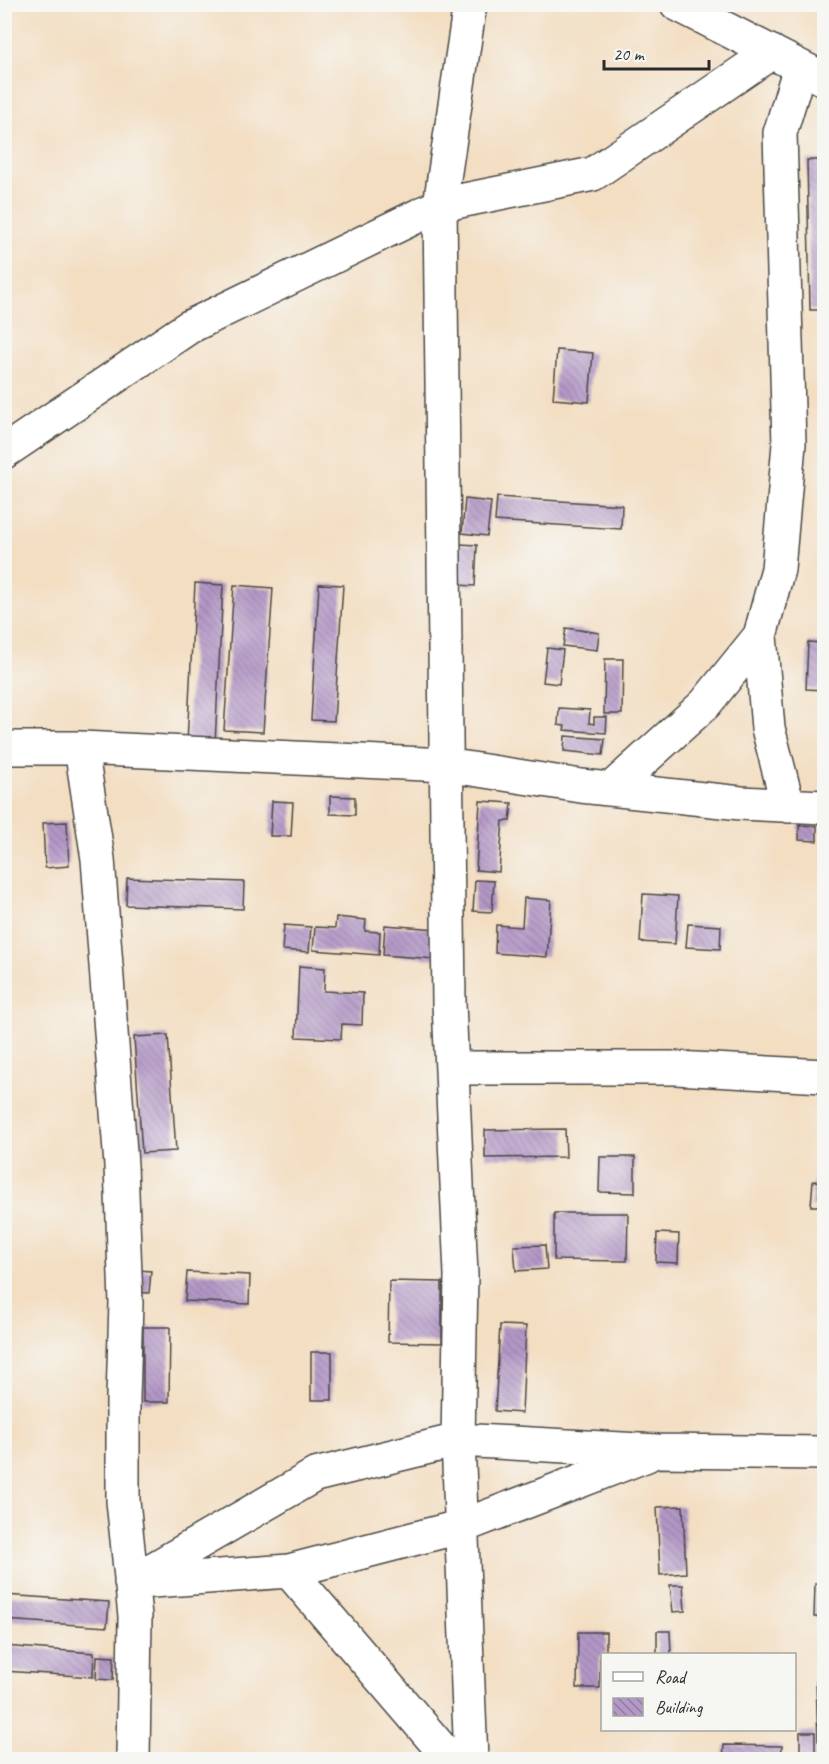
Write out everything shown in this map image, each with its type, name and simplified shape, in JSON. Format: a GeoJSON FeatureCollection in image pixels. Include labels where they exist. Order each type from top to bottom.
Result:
{"type":"FeatureCollection","features":[{"type":"Feature","properties":{"kind":"street"},"geometry":{"type":"LineString","coordinates":[[677,4],[799,66]]}},
{"type":"Feature","properties":{"kind":"street"},"geometry":{"type":"LineString","coordinates":[[467,5],[440,205],[449,1003],[460,1275],[458,1440],[471,1760]]}},
{"type":"Feature","properties":{"kind":"street"},"geometry":{"type":"LineString","coordinates":[[4,452],[189,327],[440,205],[593,174],[799,66]]}},
{"type":"Feature","properties":{"kind":"street"},"geometry":{"type":"LineString","coordinates":[[788,806],[768,728],[760,636],[778,569],[789,444],[780,132],[799,66]]}},
{"type":"Feature","properties":{"kind":"street"},"geometry":{"type":"LineString","coordinates":[[611,789],[705,704],[760,636]]}},
{"type":"Feature","properties":{"kind":"street"},"geometry":{"type":"LineString","coordinates":[[4,748],[81,748],[446,765],[611,789],[741,803],[825,807]]}},
{"type":"Feature","properties":{"kind":"street"},"geometry":{"type":"LineString","coordinates":[[81,748],[98,859],[121,1165],[126,1303],[123,1502],[135,1616],[133,1760]]}},
{"type":"Feature","properties":{"kind":"street"},"geometry":{"type":"LineString","coordinates":[[453,1068],[676,1068],[825,1076]]}},
{"type":"Feature","properties":{"kind":"street"},"geometry":{"type":"LineString","coordinates":[[131,1582],[315,1475],[458,1440],[657,1451],[825,1453]]}},
{"type":"Feature","properties":{"kind":"street"},"geometry":{"type":"LineString","coordinates":[[131,1582],[289,1571],[463,1526],[657,1451]]}},
{"type":"Feature","properties":{"kind":"street"},"geometry":{"type":"LineString","coordinates":[[289,1571],[451,1760]]}},
{"type":"Feature","properties":{"kind":"building"},"geometry":{"type":"Polygon","coordinates":[[[807,160],[824,160],[824,310],[810,310],[807,160]]]}},
{"type":"Feature","properties":{"kind":"building"},"geometry":{"type":"Polygon","coordinates":[[[557,350],[593,353],[589,402],[553,399],[557,350]]]}},
{"type":"Feature","properties":{"kind":"building"},"geometry":{"type":"Polygon","coordinates":[[[497,497],[622,505],[621,529],[495,521],[497,497]]]}},
{"type":"Feature","properties":{"kind":"building"},"geometry":{"type":"Polygon","coordinates":[[[465,499],[491,502],[487,536],[462,533],[465,499]]]}},
{"type":"Feature","properties":{"kind":"building"},"geometry":{"type":"Polygon","coordinates":[[[460,544],[477,545],[475,586],[457,585],[460,544]]]}},
{"type":"Feature","properties":{"kind":"building"},"geometry":{"type":"Polygon","coordinates":[[[195,583],[223,585],[215,744],[187,743],[195,583]]]}},
{"type":"Feature","properties":{"kind":"building"},"geometry":{"type":"Polygon","coordinates":[[[319,584],[343,585],[334,721],[311,720],[319,584]]]}},
{"type":"Feature","properties":{"kind":"building"},"geometry":{"type":"Polygon","coordinates":[[[234,585],[273,588],[263,732],[224,730],[234,585]]]}},
{"type":"Feature","properties":{"kind":"building"},"geometry":{"type":"Polygon","coordinates":[[[566,628],[599,633],[597,650],[563,646],[566,628]]]}},
{"type":"Feature","properties":{"kind":"building"},"geometry":{"type":"Polygon","coordinates":[[[808,642],[824,643],[824,690],[806,689],[808,642]]]}},
{"type":"Feature","properties":{"kind":"building"},"geometry":{"type":"Polygon","coordinates":[[[547,648],[563,650],[559,684],[543,682],[547,648]]]}},
{"type":"Feature","properties":{"kind":"building"},"geometry":{"type":"Polygon","coordinates":[[[605,659],[623,659],[622,714],[604,714],[605,659]]]}},
{"type":"Feature","properties":{"kind":"building"},"geometry":{"type":"Polygon","coordinates":[[[559,708],[590,710],[589,723],[594,724],[594,717],[607,717],[606,733],[564,730],[565,726],[558,725],[559,708]]]}},
{"type":"Feature","properties":{"kind":"building"},"geometry":{"type":"Polygon","coordinates":[[[565,736],[605,739],[603,755],[564,751],[565,736]]]}},
{"type":"Feature","properties":{"kind":"building"},"geometry":{"type":"Polygon","coordinates":[[[330,796],[355,797],[355,815],[330,814],[330,796]]]}},
{"type":"Feature","properties":{"kind":"building"},"geometry":{"type":"Polygon","coordinates":[[[272,801],[293,802],[291,836],[270,836],[272,801]]]}},
{"type":"Feature","properties":{"kind":"building"},"geometry":{"type":"Polygon","coordinates":[[[480,801],[512,803],[510,821],[503,821],[499,872],[476,870],[480,801]]]}},
{"type":"Feature","properties":{"kind":"building"},"geometry":{"type":"Polygon","coordinates":[[[67,822],[69,866],[45,868],[43,823],[67,822]]]}},
{"type":"Feature","properties":{"kind":"building"},"geometry":{"type":"Polygon","coordinates":[[[799,825],[817,826],[817,841],[799,840],[799,825]]]}},
{"type":"Feature","properties":{"kind":"building"},"geometry":{"type":"Polygon","coordinates":[[[127,878],[244,882],[243,909],[126,905],[127,878]]]}},
{"type":"Feature","properties":{"kind":"building"},"geometry":{"type":"Polygon","coordinates":[[[475,880],[494,881],[492,912],[473,911],[475,880]]]}},
{"type":"Feature","properties":{"kind":"building"},"geometry":{"type":"Polygon","coordinates":[[[643,894],[678,896],[675,944],[640,942],[643,894]]]}},
{"type":"Feature","properties":{"kind":"building"},"geometry":{"type":"Polygon","coordinates":[[[524,898],[551,900],[547,957],[495,953],[496,925],[522,927],[524,898]]]}},
{"type":"Feature","properties":{"kind":"building"},"geometry":{"type":"Polygon","coordinates":[[[336,917],[366,920],[365,931],[380,932],[379,955],[313,950],[315,927],[335,928],[336,917]]]}},
{"type":"Feature","properties":{"kind":"building"},"geometry":{"type":"Polygon","coordinates":[[[688,924],[721,926],[720,949],[686,947],[688,924]]]}},
{"type":"Feature","properties":{"kind":"building"},"geometry":{"type":"Polygon","coordinates":[[[284,925],[311,927],[309,952],[282,950],[284,925]]]}},
{"type":"Feature","properties":{"kind":"building"},"geometry":{"type":"Polygon","coordinates":[[[385,925],[437,929],[435,959],[383,955],[385,925]]]}},
{"type":"Feature","properties":{"kind":"building"},"geometry":{"type":"Polygon","coordinates":[[[299,966],[325,968],[324,991],[363,993],[362,1025],[342,1024],[341,1039],[296,1037],[299,966]]]}},
{"type":"Feature","properties":{"kind":"building"},"geometry":{"type":"Polygon","coordinates":[[[168,1035],[176,1151],[142,1153],[134,1037],[168,1035]]]}},
{"type":"Feature","properties":{"kind":"building"},"geometry":{"type":"Polygon","coordinates":[[[565,1129],[566,1157],[485,1158],[485,1130],[565,1129]]]}},
{"type":"Feature","properties":{"kind":"building"},"geometry":{"type":"Polygon","coordinates":[[[600,1157],[635,1157],[635,1193],[599,1192],[600,1157]]]}},
{"type":"Feature","properties":{"kind":"building"},"geometry":{"type":"Polygon","coordinates":[[[813,1181],[824,1182],[824,1206],[811,1206],[813,1181]]]}},
{"type":"Feature","properties":{"kind":"building"},"geometry":{"type":"Polygon","coordinates":[[[554,1213],[628,1213],[627,1261],[554,1260],[554,1213]]]}},
{"type":"Feature","properties":{"kind":"building"},"geometry":{"type":"Polygon","coordinates":[[[657,1233],[679,1234],[678,1263],[656,1262],[657,1233]]]}},
{"type":"Feature","properties":{"kind":"building"},"geometry":{"type":"Polygon","coordinates":[[[545,1245],[547,1269],[516,1271],[514,1246],[545,1245]]]}},
{"type":"Feature","properties":{"kind":"building"},"geometry":{"type":"Polygon","coordinates":[[[138,1270],[151,1271],[149,1293],[135,1292],[138,1270]]]}},
{"type":"Feature","properties":{"kind":"building"},"geometry":{"type":"Polygon","coordinates":[[[187,1272],[250,1275],[249,1304],[185,1301],[187,1272]]]}},
{"type":"Feature","properties":{"kind":"building"},"geometry":{"type":"Polygon","coordinates":[[[389,1281],[442,1282],[442,1343],[388,1342],[389,1281]]]}},
{"type":"Feature","properties":{"kind":"building"},"geometry":{"type":"Polygon","coordinates":[[[500,1325],[526,1326],[522,1413],[495,1411],[500,1325]]]}},
{"type":"Feature","properties":{"kind":"building"},"geometry":{"type":"Polygon","coordinates":[[[143,1327],[170,1327],[169,1402],[143,1402],[143,1327]]]}},
{"type":"Feature","properties":{"kind":"building"},"geometry":{"type":"Polygon","coordinates":[[[311,1352],[332,1352],[332,1400],[311,1400],[311,1352]]]}},
{"type":"Feature","properties":{"kind":"building"},"geometry":{"type":"Polygon","coordinates":[[[683,1506],[686,1573],[660,1575],[657,1507],[683,1506]]]}},
{"type":"Feature","properties":{"kind":"building"},"geometry":{"type":"Polygon","coordinates":[[[815,1584],[824,1584],[824,1617],[814,1617],[815,1584]]]}},
{"type":"Feature","properties":{"kind":"building"},"geometry":{"type":"Polygon","coordinates":[[[670,1585],[683,1585],[685,1611],[673,1612],[670,1585]]]}},
{"type":"Feature","properties":{"kind":"building"},"geometry":{"type":"Polygon","coordinates":[[[4,1595],[109,1602],[107,1627],[4,1620],[4,1595]]]}},
{"type":"Feature","properties":{"kind":"building"},"geometry":{"type":"Polygon","coordinates":[[[657,1631],[670,1631],[671,1653],[657,1653],[657,1631]]]}},
{"type":"Feature","properties":{"kind":"building"},"geometry":{"type":"Polygon","coordinates":[[[578,1632],[606,1632],[606,1653],[601,1653],[600,1658],[600,1688],[577,1688],[578,1632]]]}},
{"type":"Feature","properties":{"kind":"building"},"geometry":{"type":"Polygon","coordinates":[[[4,1646],[94,1653],[93,1677],[4,1671],[4,1646]]]}},
{"type":"Feature","properties":{"kind":"building"},"geometry":{"type":"Polygon","coordinates":[[[97,1656],[114,1657],[113,1680],[96,1679],[97,1656]]]}},
{"type":"Feature","properties":{"kind":"building"},"geometry":{"type":"Polygon","coordinates":[[[816,1681],[824,1681],[824,1741],[818,1741],[816,1681]]]}},
{"type":"Feature","properties":{"kind":"building"},"geometry":{"type":"Polygon","coordinates":[[[800,1732],[815,1732],[815,1760],[800,1760],[800,1732]]]}},
{"type":"Feature","properties":{"kind":"building"},"geometry":{"type":"Polygon","coordinates":[[[724,1745],[782,1746],[781,1760],[723,1760],[724,1745]]]}}]}
